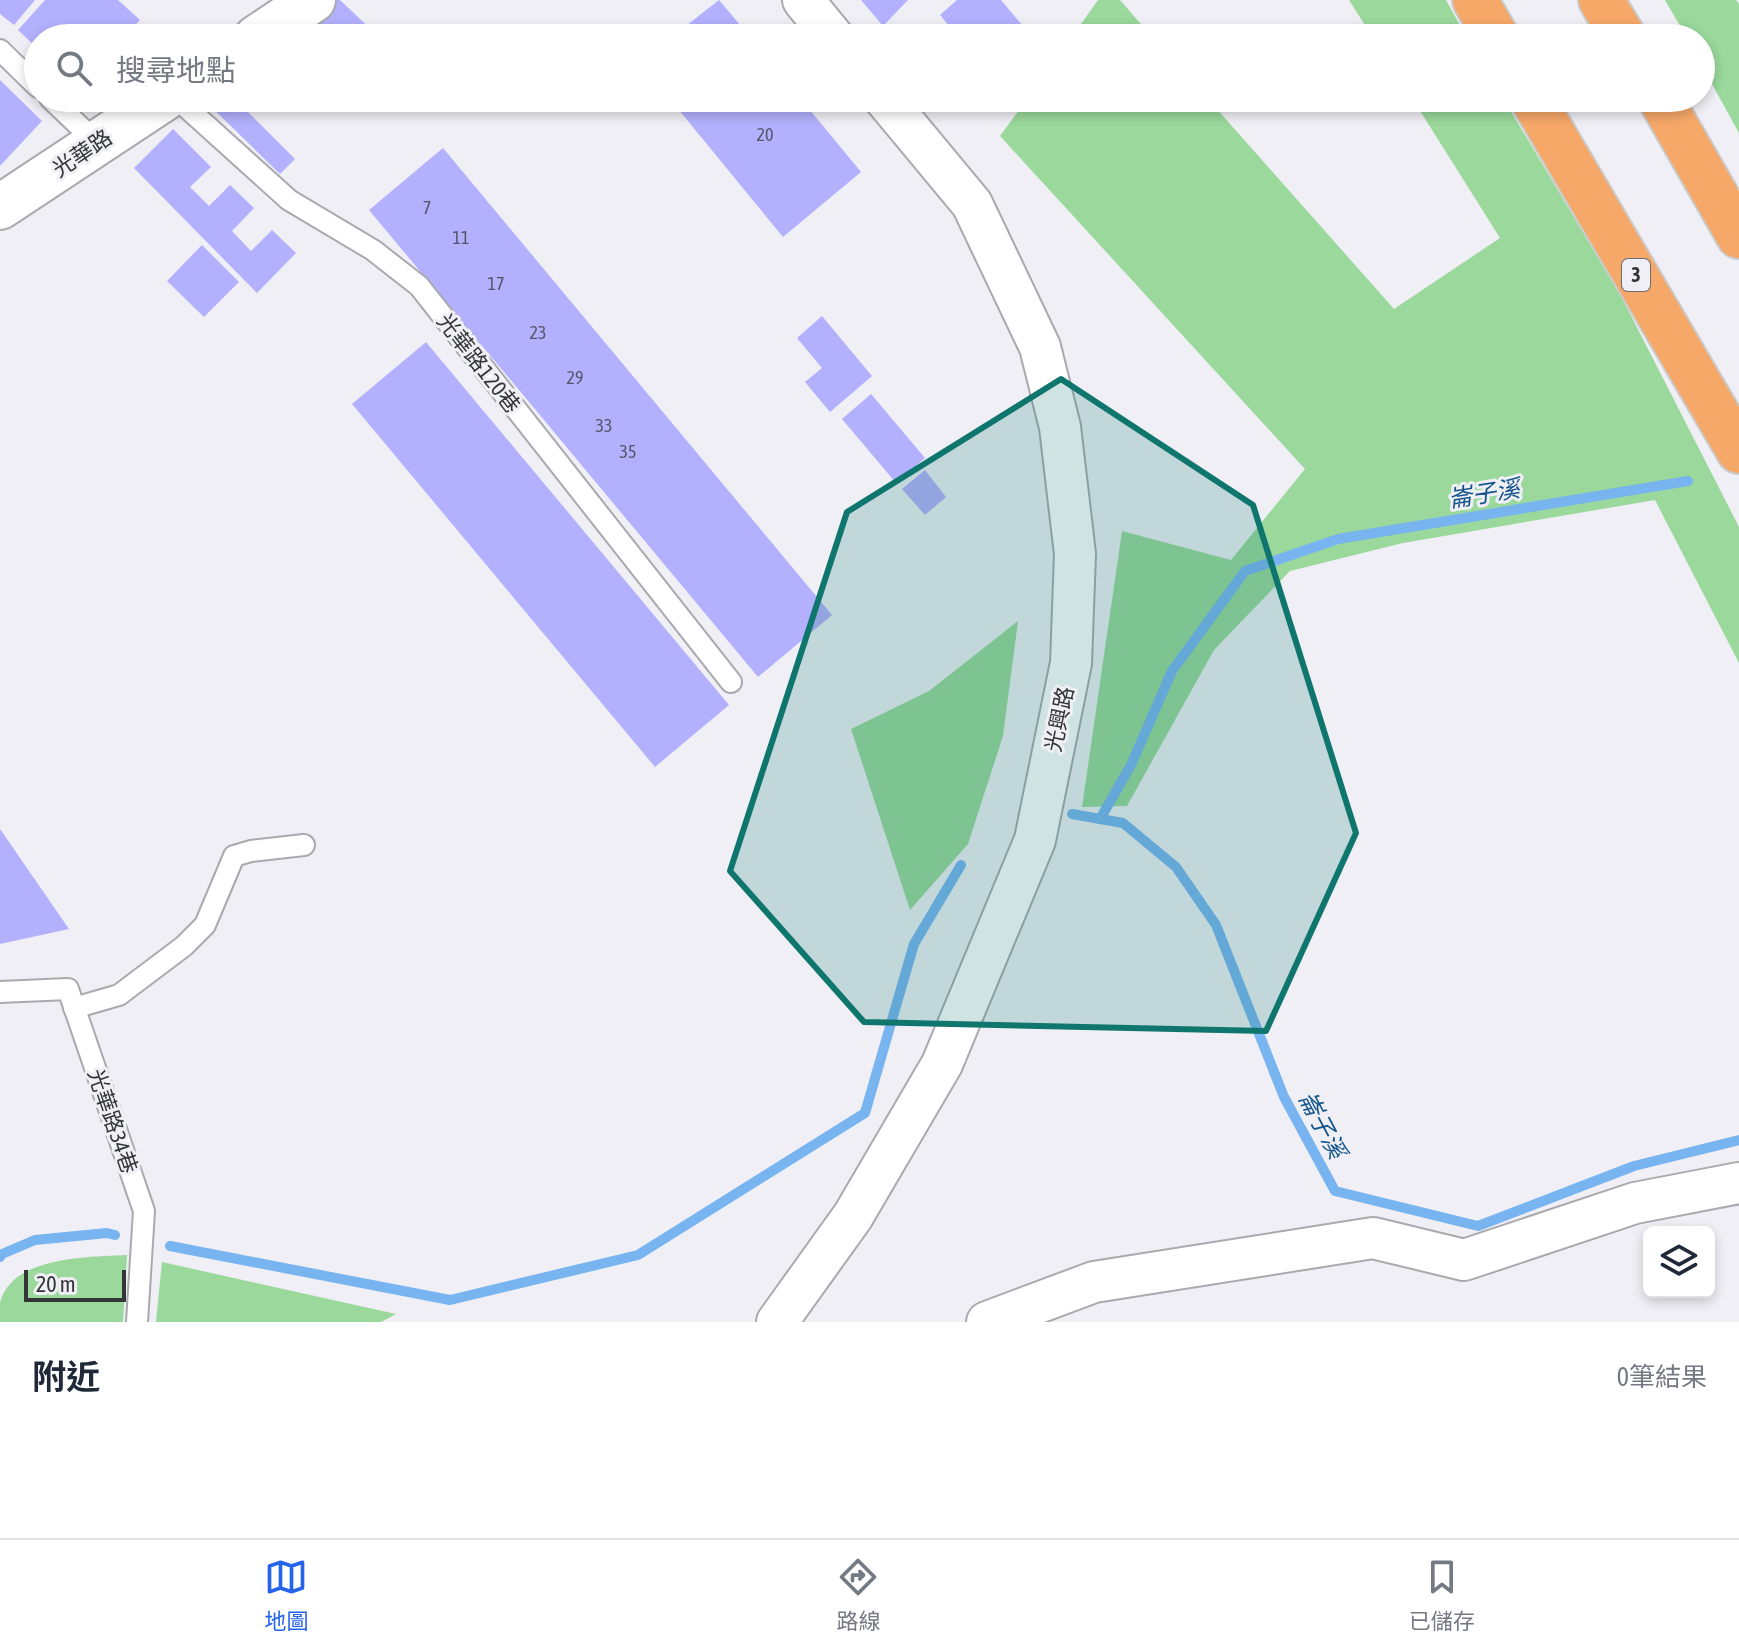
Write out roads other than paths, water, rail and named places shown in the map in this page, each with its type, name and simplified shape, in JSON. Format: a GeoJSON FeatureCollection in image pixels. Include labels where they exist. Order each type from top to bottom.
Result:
{"type":"FeatureCollection","features":[{"type":"Feature","properties":{"kind":"highway"},"geometry":{"type":"LineString","coordinates":[[1475,0],[1489,24]]}},
{"type":"Feature","properties":{"kind":"highway"},"geometry":{"type":"LineString","coordinates":[[1601,0],[1616,24]]}},
{"type":"Feature","properties":{"kind":"highway","name":"3"},"geometry":{"type":"LineString","coordinates":[[1540,112],[1739,451]]}},
{"type":"Feature","properties":{"kind":"highway"},"geometry":{"type":"LineString","coordinates":[[1668,112],[1739,236]]}},
{"type":"Feature","properties":{"kind":"street"},"geometry":{"type":"LineString","coordinates":[[277,24],[313,0]]}},
{"type":"Feature","properties":{"kind":"street"},"geometry":{"type":"LineString","coordinates":[[803,0],[823,24]]}},
{"type":"Feature","properties":{"kind":"street","name":"光華路"},"geometry":{"type":"LineString","coordinates":[[0,207],[144,112]]}},
{"type":"Feature","properties":{"kind":"street","name":"光興路"},"geometry":{"type":"LineString","coordinates":[[777,1322],[853,1216],[942,1064],[1035,840],[1071,663],[1075,554],[1060,427],[1040,347],[972,204],[896,112]]}},
{"type":"Feature","properties":{"kind":"street"},"geometry":{"type":"LineString","coordinates":[[987,1322],[1094,1282],[1373,1238],[1464,1260],[1635,1203],[1739,1183]]}},
{"type":"Feature","properties":{"kind":"lane"},"geometry":{"type":"LineString","coordinates":[[0,50],[24,73]]}},
{"type":"Feature","properties":{"kind":"lane"},"geometry":{"type":"LineString","coordinates":[[65,112],[97,143]]}},
{"type":"Feature","properties":{"kind":"lane","name":"光華路120巷"},"geometry":{"type":"LineString","coordinates":[[192,112],[289,200],[373,250],[419,286],[731,682]]}},
{"type":"Feature","properties":{"kind":"lane"},"geometry":{"type":"LineString","coordinates":[[0,992],[68,989],[74,1008],[119,995],[184,946],[205,925],[234,856],[304,845]]}},
{"type":"Feature","properties":{"kind":"lane","name":"光華路34巷"},"geometry":{"type":"LineString","coordinates":[[74,1008],[144,1211],[137,1322]]}},
{"type":"Feature","properties":{"kind":"waterway","name":"崙子溪"},"geometry":{"type":"LineString","coordinates":[[1100,819],[1131,765],[1172,671],[1245,571],[1338,539],[1688,481]]}},
{"type":"Feature","properties":{"kind":"waterway","name":"崙子溪"},"geometry":{"type":"LineString","coordinates":[[1072,814],[1123,823],[1176,867],[1216,925],[1284,1097],[1335,1191],[1478,1226],[1634,1166],[1739,1140]]}},
{"type":"Feature","properties":{"kind":"waterway"},"geometry":{"type":"LineString","coordinates":[[170,1246],[450,1300],[638,1255],[865,1113],[914,944],[961,865]]}},
{"type":"Feature","properties":{"kind":"waterway"},"geometry":{"type":"LineString","coordinates":[[0,1257],[35,1240],[107,1233],[115,1235]]}}]}
